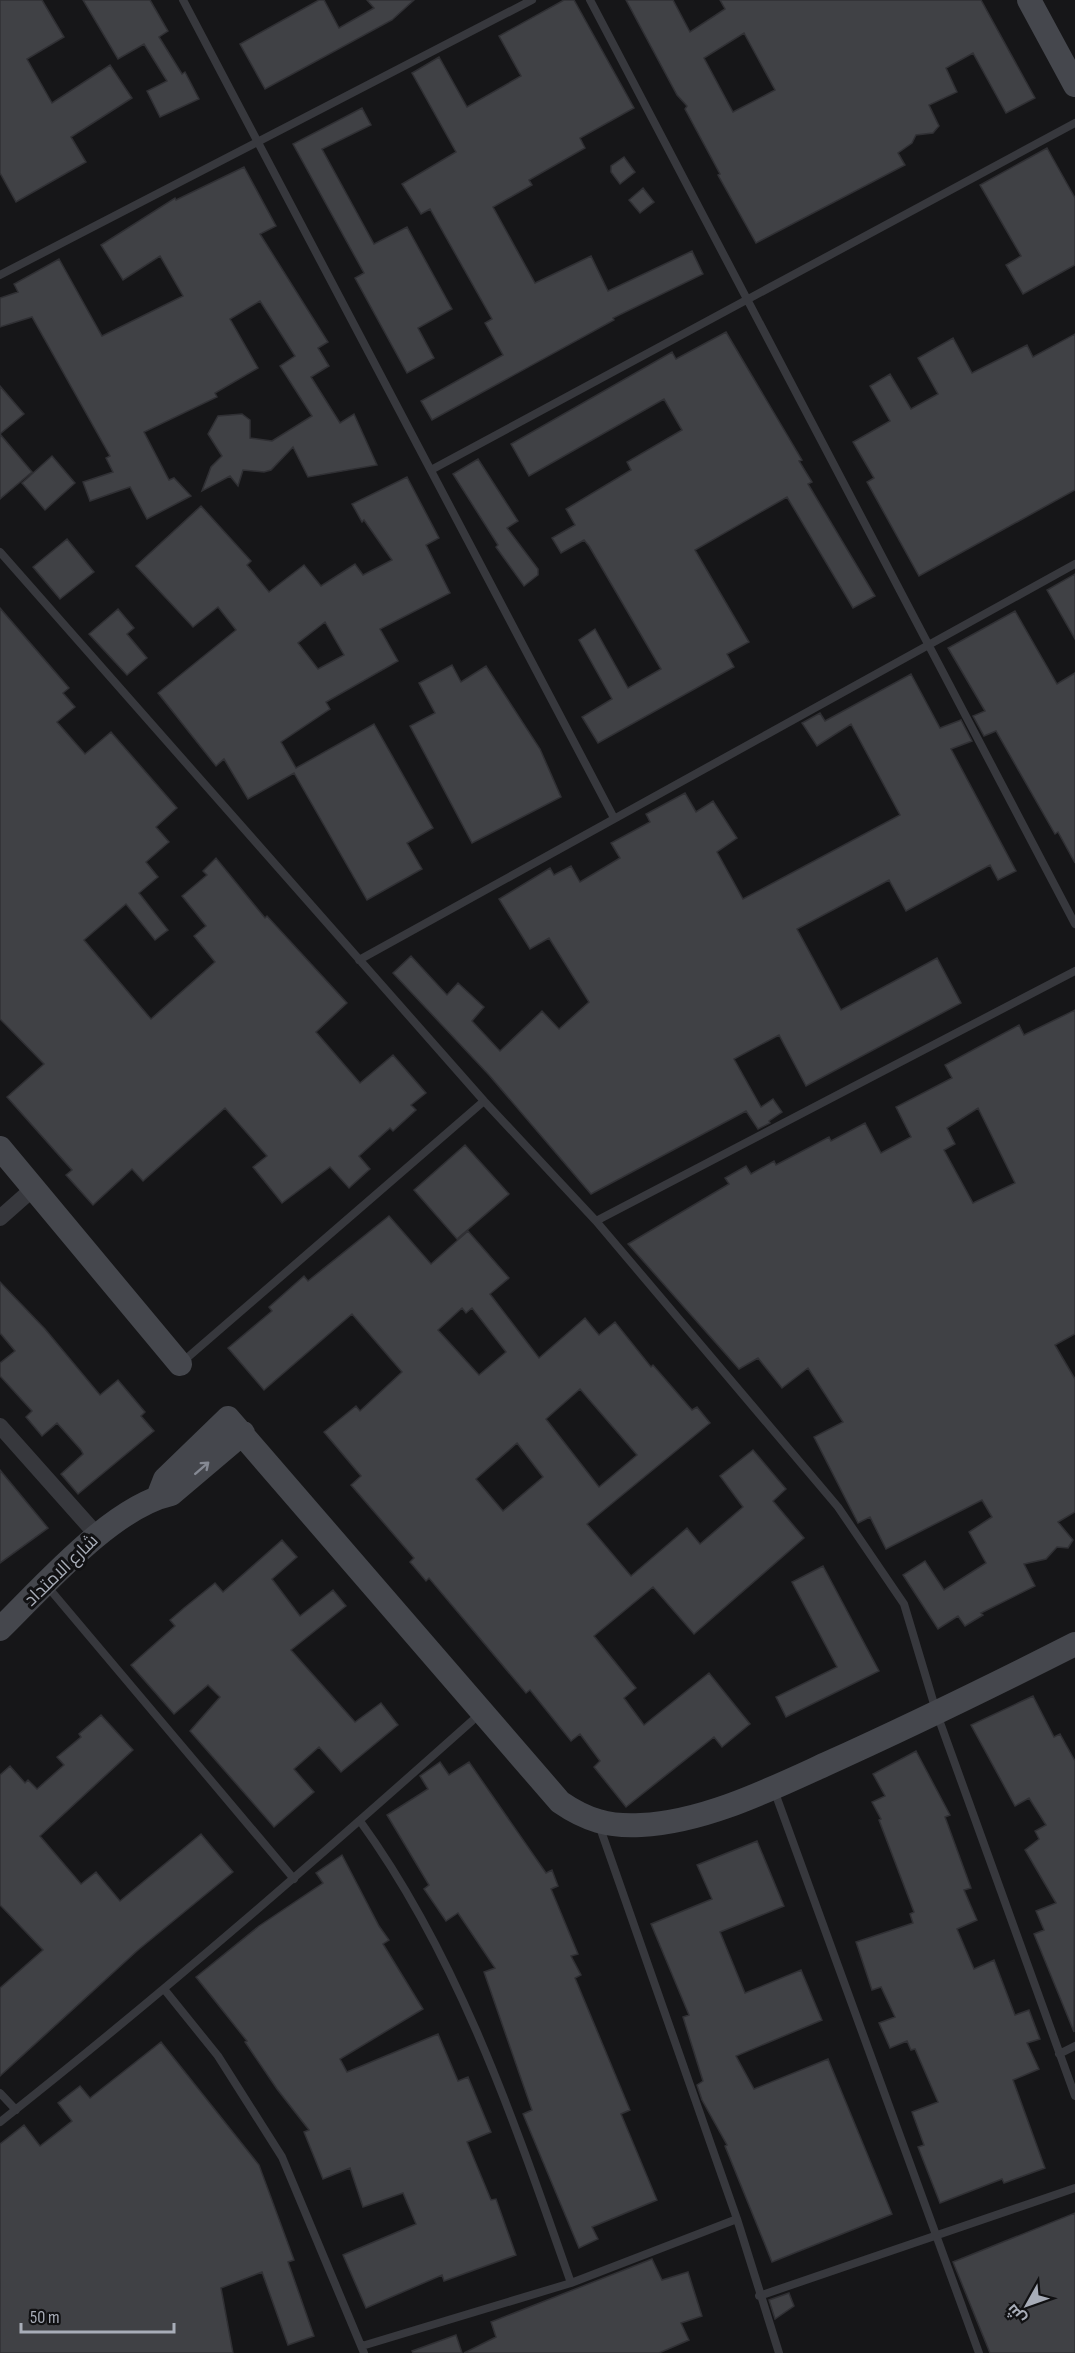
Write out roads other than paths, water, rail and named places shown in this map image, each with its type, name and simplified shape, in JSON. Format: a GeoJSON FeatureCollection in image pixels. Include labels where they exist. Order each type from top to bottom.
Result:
{"type":"FeatureCollection","features":[{"type":"Feature","properties":{"kind":"street"},"geometry":{"type":"LineString","coordinates":[[1029,0],[1075,85]]}},
{"type":"Feature","properties":{"kind":"street"},"geometry":{"type":"LineString","coordinates":[[0,1148],[35,1187],[180,1364]]}},
{"type":"Feature","properties":{"kind":"street"},"geometry":{"type":"LineString","coordinates":[[0,1218],[35,1187]]}},
{"type":"Feature","properties":{"kind":"street","name":"شارع الامتداد"},"geometry":{"type":"LineString","coordinates":[[0,1629],[97,1535],[158,1497],[165,1479],[235,1425],[482,1712]]}},
{"type":"Feature","properties":{"kind":"street"},"geometry":{"type":"LineString","coordinates":[[0,1426],[97,1535]]}},
{"type":"Feature","properties":{"kind":"street"},"geometry":{"type":"LineString","coordinates":[[482,1712],[560,1802],[578,1814],[598,1822],[643,1825],[671,1821],[709,1811],[773,1788],[937,1714],[1075,1644]]}},
{"type":"Feature","properties":{"kind":"lane"},"geometry":{"type":"LineString","coordinates":[[183,0],[614,818]]}},
{"type":"Feature","properties":{"kind":"lane"},"geometry":{"type":"LineString","coordinates":[[0,275],[532,0]]}},
{"type":"Feature","properties":{"kind":"lane"},"geometry":{"type":"LineString","coordinates":[[590,0],[1075,924]]}},
{"type":"Feature","properties":{"kind":"lane"},"geometry":{"type":"LineString","coordinates":[[431,470],[1075,123]]}},
{"type":"Feature","properties":{"kind":"lane"},"geometry":{"type":"LineString","coordinates":[[0,552],[484,1101],[596,1221],[838,1507],[904,1604],[937,1714],[1075,2096]]}},
{"type":"Feature","properties":{"kind":"lane"},"geometry":{"type":"LineString","coordinates":[[359,960],[1075,564]]}},
{"type":"Feature","properties":{"kind":"lane"},"geometry":{"type":"LineString","coordinates":[[596,1221],[1075,970]]}},
{"type":"Feature","properties":{"kind":"lane"},"geometry":{"type":"LineString","coordinates":[[180,1364],[484,1101]]}},
{"type":"Feature","properties":{"kind":"lane"},"geometry":{"type":"LineString","coordinates":[[46,1584],[294,1879]]}},
{"type":"Feature","properties":{"kind":"lane"},"geometry":{"type":"LineString","coordinates":[[0,2122],[164,1989],[294,1879],[482,1712]]}},
{"type":"Feature","properties":{"kind":"lane"},"geometry":{"type":"LineString","coordinates":[[773,1788],[979,2353]]}},
{"type":"Feature","properties":{"kind":"lane"},"geometry":{"type":"LineString","coordinates":[[360,1821],[391,1863],[458,1989],[510,2109],[571,2283]]}},
{"type":"Feature","properties":{"kind":"lane"},"geometry":{"type":"LineString","coordinates":[[598,1822],[737,2219],[778,2353]]}},
{"type":"Feature","properties":{"kind":"lane"},"geometry":{"type":"LineString","coordinates":[[164,1989],[218,2056],[282,2157],[363,2349],[571,2283],[737,2219]]}},
{"type":"Feature","properties":{"kind":"lane"},"geometry":{"type":"LineString","coordinates":[[1059,2054],[1075,2046]]}},
{"type":"Feature","properties":{"kind":"lane"},"geometry":{"type":"LineString","coordinates":[[0,2093],[16,2110]]}},
{"type":"Feature","properties":{"kind":"lane"},"geometry":{"type":"LineString","coordinates":[[759,2296],[1075,2188]]}}]}
